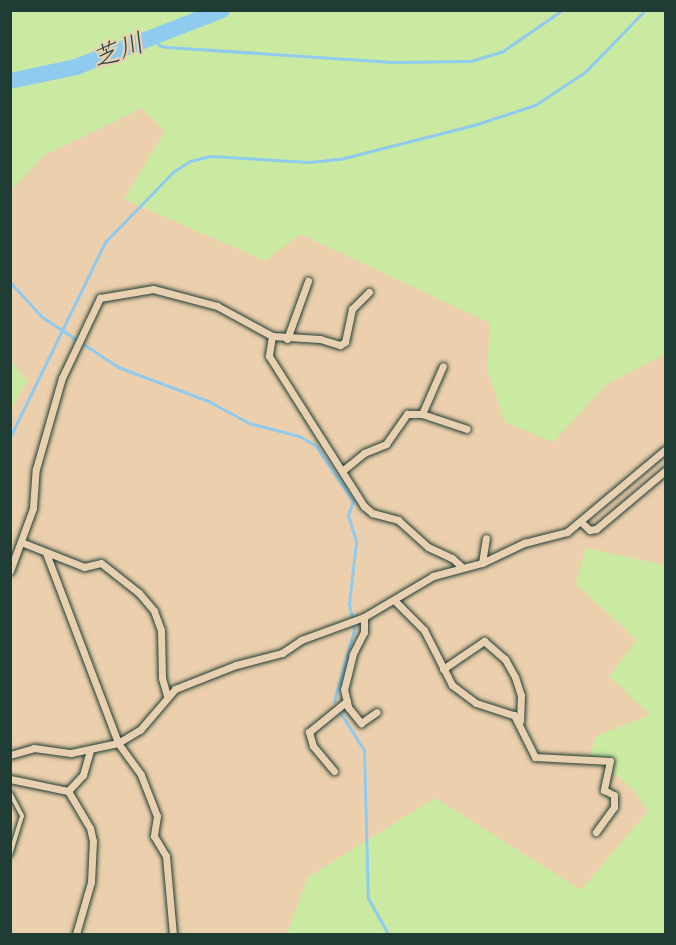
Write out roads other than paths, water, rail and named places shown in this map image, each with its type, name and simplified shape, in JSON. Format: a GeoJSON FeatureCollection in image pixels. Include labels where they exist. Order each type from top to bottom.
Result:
{"type":"FeatureCollection","features":[{"type":"Feature","properties":{"kind":"street"},"geometry":{"type":"LineString","coordinates":[[287,339],[308,281]]}},
{"type":"Feature","properties":{"kind":"street"},"geometry":{"type":"LineString","coordinates":[[10,571],[33,508],[36,469],[62,378],[100,298],[153,289],[184,295],[217,306],[272,336],[287,339],[320,339],[340,345],[352,309],[369,292]]}},
{"type":"Feature","properties":{"kind":"street"},"geometry":{"type":"LineString","coordinates":[[272,336],[269,356],[310,414],[314,431],[372,513],[398,520],[428,547],[452,558],[460,567]]}},
{"type":"Feature","properties":{"kind":"street"},"geometry":{"type":"LineString","coordinates":[[422,414],[443,366]]}},
{"type":"Feature","properties":{"kind":"street"},"geometry":{"type":"LineString","coordinates":[[342,471],[364,453],[386,444],[403,415],[422,414],[467,429]]}},
{"type":"Feature","properties":{"kind":"street"},"geometry":{"type":"LineString","coordinates":[[10,755],[34,748],[71,753],[118,743],[140,730],[167,696],[194,681],[282,653],[301,640],[364,617],[395,601],[433,576],[482,563],[524,543],[567,532],[666,449]]}},
{"type":"Feature","properties":{"kind":"street"},"geometry":{"type":"LineString","coordinates":[[581,522],[590,530],[596,529],[666,470]]}},
{"type":"Feature","properties":{"kind":"street"},"geometry":{"type":"LineString","coordinates":[[482,563],[486,538]]}},
{"type":"Feature","properties":{"kind":"street"},"geometry":{"type":"LineString","coordinates":[[21,542],[84,567],[101,563],[139,592],[154,611],[161,630],[162,678],[167,696]]}},
{"type":"Feature","properties":{"kind":"street"},"geometry":{"type":"LineString","coordinates":[[46,553],[67,599],[85,663],[118,743],[141,775],[157,816],[154,836],[166,856],[173,934]]}},
{"type":"Feature","properties":{"kind":"street"},"geometry":{"type":"LineString","coordinates":[[395,601],[424,630],[443,669],[460,693],[514,715],[520,721],[535,757],[610,761],[604,790],[614,795],[614,807],[596,832]]}},
{"type":"Feature","properties":{"kind":"street"},"geometry":{"type":"LineString","coordinates":[[364,617],[364,632],[353,654],[344,689],[346,701],[361,723],[377,712]]}},
{"type":"Feature","properties":{"kind":"street"},"geometry":{"type":"LineString","coordinates":[[443,669],[484,641],[505,659],[515,677],[520,695],[520,721]]}},
{"type":"Feature","properties":{"kind":"street"},"geometry":{"type":"LineString","coordinates":[[334,771],[313,746],[309,732],[346,701]]}},
{"type":"Feature","properties":{"kind":"street"},"geometry":{"type":"LineString","coordinates":[[68,791],[89,763],[90,750]]}},
{"type":"Feature","properties":{"kind":"street"},"geometry":{"type":"LineString","coordinates":[[10,779],[68,791],[90,828],[93,841],[91,882],[76,934]]}},
{"type":"Feature","properties":{"kind":"lane"},"geometry":{"type":"LineString","coordinates":[[10,793],[22,816],[10,855]]}},
{"type":"Feature","properties":{"kind":"waterway","name":"芝川"},"geometry":{"type":"LineString","coordinates":[[10,81],[76,67],[222,10]]}},
{"type":"Feature","properties":{"kind":"waterway"},"geometry":{"type":"LineString","coordinates":[[153,37],[160,46],[167,47],[393,62],[471,61],[503,51],[562,10]]}},
{"type":"Feature","properties":{"kind":"waterway"},"geometry":{"type":"LineString","coordinates":[[10,437],[105,242],[173,172],[190,161],[210,156],[309,162],[340,159],[477,124],[535,105],[585,72],[645,10]]}},
{"type":"Feature","properties":{"kind":"waterway"},"geometry":{"type":"LineString","coordinates":[[10,282],[42,317],[118,367],[208,401],[249,423],[299,436],[316,446],[353,501],[348,515],[356,542],[349,604],[354,630],[334,701]]}},
{"type":"Feature","properties":{"kind":"waterway"},"geometry":{"type":"LineString","coordinates":[[339,711],[364,750],[368,898],[388,934]]}}]}
